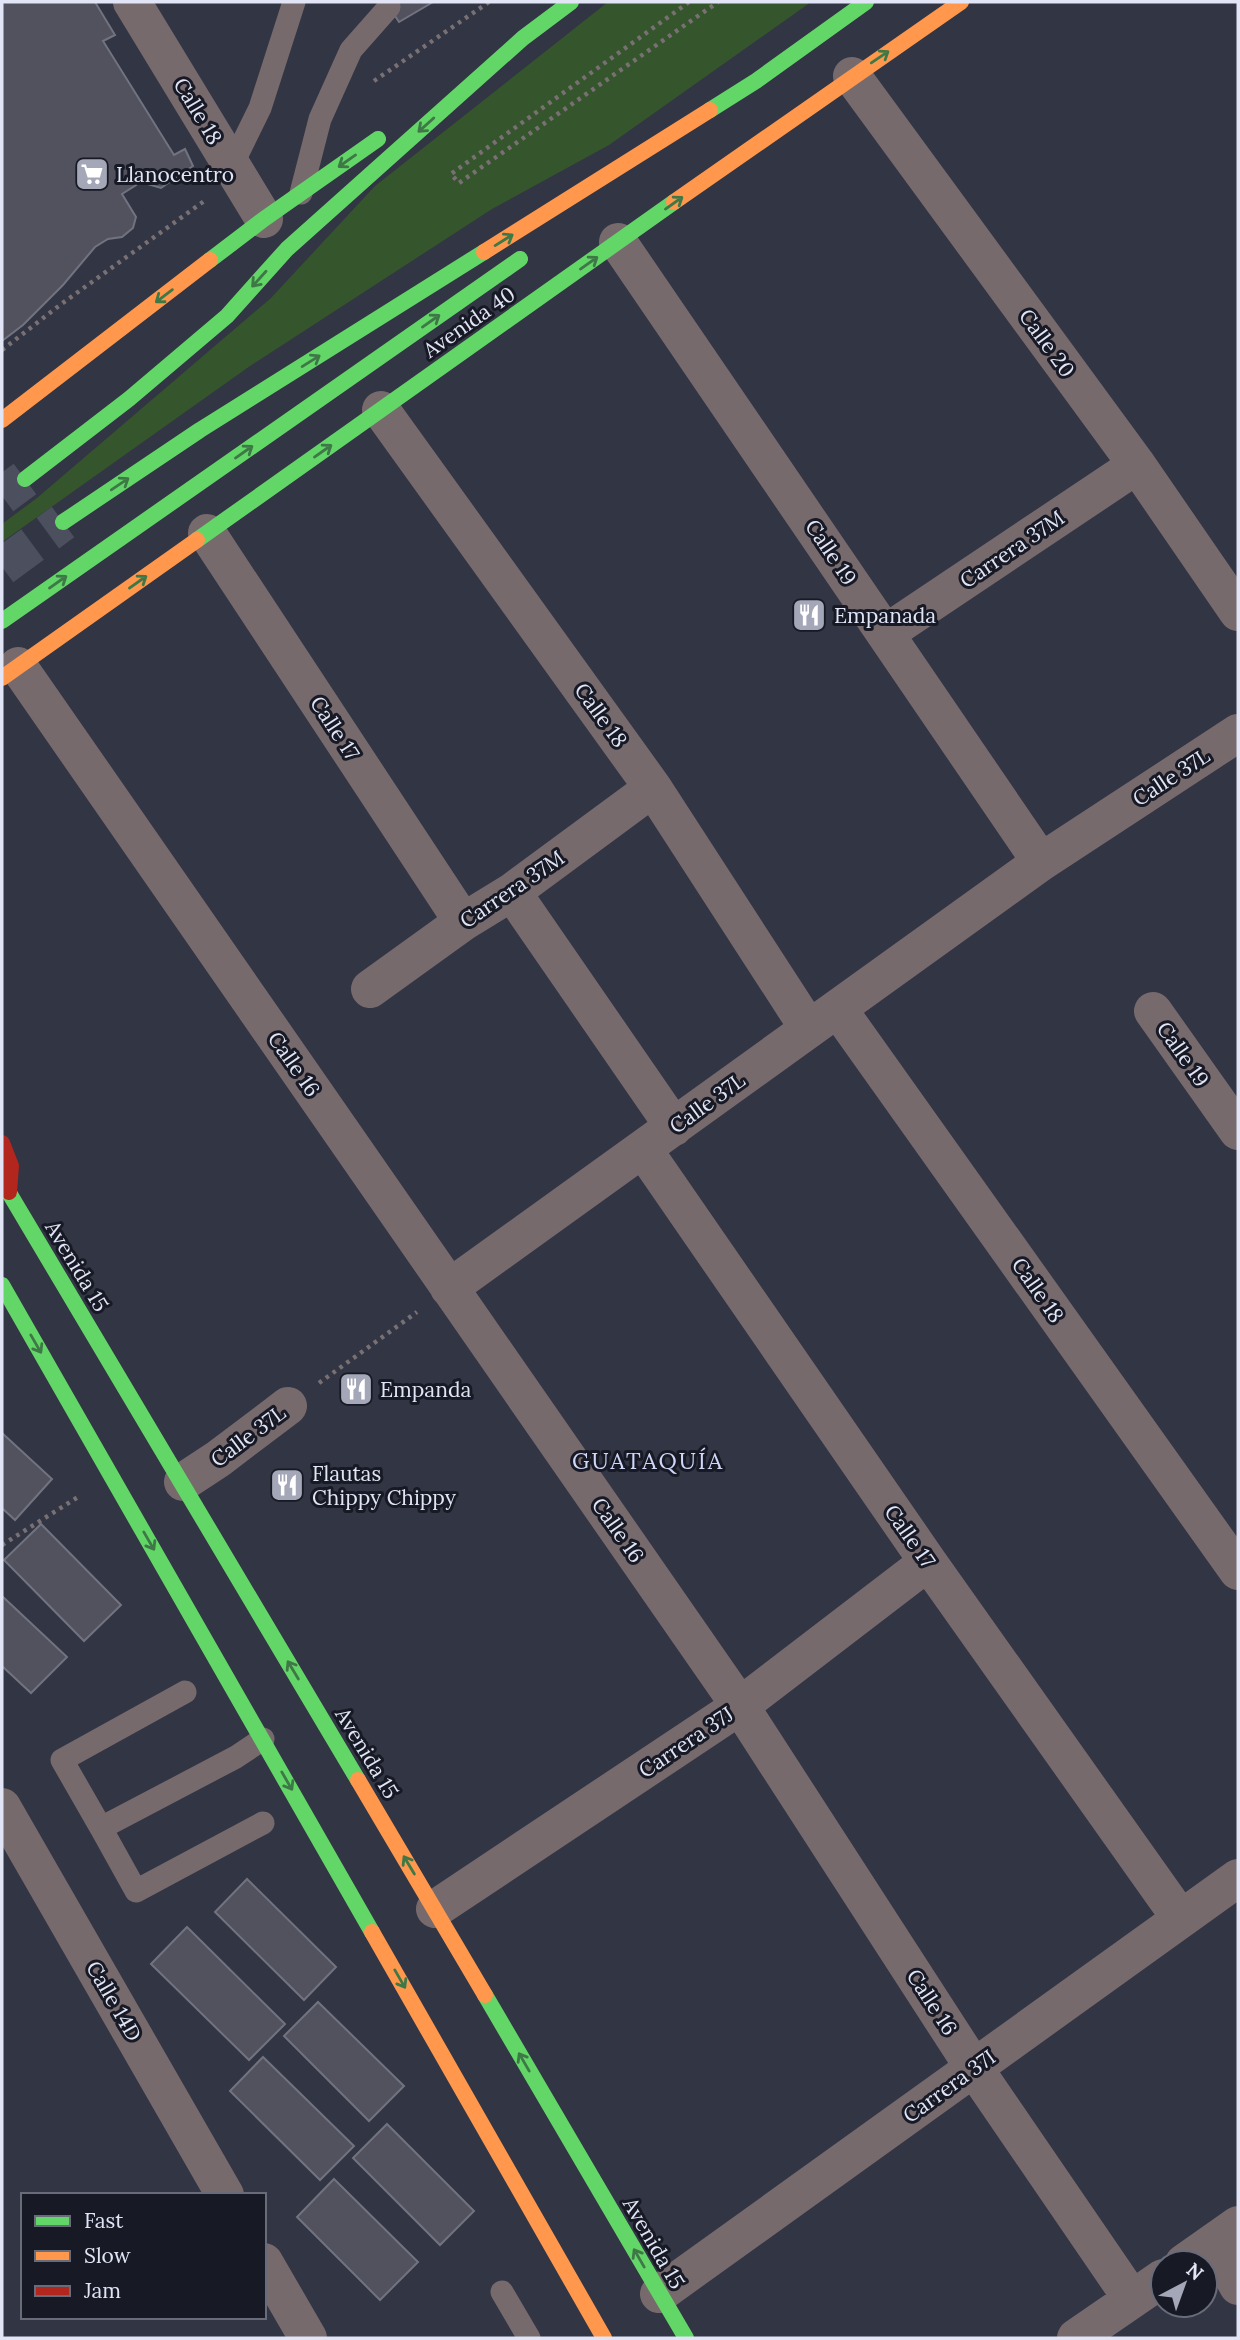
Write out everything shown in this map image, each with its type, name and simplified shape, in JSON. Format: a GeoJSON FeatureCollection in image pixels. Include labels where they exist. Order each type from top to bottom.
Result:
{"type":"FeatureCollection","features":[{"type":"Feature","properties":{"kind":"main road"},"geometry":{"type":"LineString","coordinates":[[2,420],[264,219],[571,2]]}},
{"type":"Feature","properties":{"kind":"main road"},"geometry":{"type":"LineString","coordinates":[[630,179],[756,80],[866,2]]}},
{"type":"Feature","properties":{"kind":"main road","name":"Avenida 40"},"geometry":{"type":"LineString","coordinates":[[10,672],[852,76],[961,2]]}},
{"type":"Feature","properties":{"kind":"main road"},"geometry":{"type":"LineString","coordinates":[[25,479],[129,399],[227,316],[287,248],[523,38]]}},
{"type":"Feature","properties":{"kind":"main road"},"geometry":{"type":"LineString","coordinates":[[63,522],[200,430],[756,80]]}},
{"type":"Feature","properties":{"kind":"main road"},"geometry":{"type":"LineString","coordinates":[[2,621],[531,251]]}},
{"type":"Feature","properties":{"kind":"main road","name":"Avenida 15"},"geometry":{"type":"LineString","coordinates":[[2,1143],[11,1166],[5,1187],[183,1482],[685,2338]]}},
{"type":"Feature","properties":{"kind":"main road"},"geometry":{"type":"LineString","coordinates":[[2,1285],[604,2338]]}},
{"type":"Feature","properties":{"kind":"street","name":"Calle 18"},"geometry":{"type":"LineString","coordinates":[[132,2],[264,219]]}},
{"type":"Feature","properties":{"kind":"street","name":"Calle 20"},"geometry":{"type":"LineString","coordinates":[[852,76],[1137,465],[1238,612]]}},
{"type":"Feature","properties":{"kind":"street","name":"Calle 19"},"geometry":{"type":"LineString","coordinates":[[618,242],[1041,862]]}},
{"type":"Feature","properties":{"kind":"street","name":"Calle 18"},"geometry":{"type":"LineString","coordinates":[[381,410],[653,788],[1238,1571]]}},
{"type":"Feature","properties":{"kind":"street","name":"Carrera 37M"},"geometry":{"type":"LineString","coordinates":[[886,633],[1137,465]]}},
{"type":"Feature","properties":{"kind":"street","name":"Calle 17"},"geometry":{"type":"LineString","coordinates":[[207,533],[464,922]]}},
{"type":"Feature","properties":{"kind":"street","name":"Calle 16"},"geometry":{"type":"LineString","coordinates":[[10,672],[449,1288],[740,1706],[974,2068],[1132,2299]]}},
{"type":"Feature","properties":{"kind":"street","name":"Calle 37L"},"geometry":{"type":"LineString","coordinates":[[449,1288],[1041,862],[1238,733]]}},
{"type":"Feature","properties":{"kind":"street","name":"Carrera 37M"},"geometry":{"type":"LineString","coordinates":[[370,989],[464,922],[512,892],[653,788]]}},
{"type":"Feature","properties":{"kind":"street","name":"Calle 17"},"geometry":{"type":"LineString","coordinates":[[512,892],[659,1138],[928,1562],[1181,1919]]}},
{"type":"Feature","properties":{"kind":"street","name":"Calle 19"},"geometry":{"type":"LineString","coordinates":[[1153,1011],[1238,1129]]}},
{"type":"Feature","properties":{"kind":"street","name":"Calle 37L"},"geometry":{"type":"LineString","coordinates":[[183,1482],[288,1406]]}},
{"type":"Feature","properties":{"kind":"street","name":"Carrera 37J"},"geometry":{"type":"LineString","coordinates":[[435,1909],[740,1706],[928,1562]]}},
{"type":"Feature","properties":{"kind":"street","name":"Calle 14D"},"geometry":{"type":"LineString","coordinates":[[2,1807],[224,2193]]}},
{"type":"Feature","properties":{"kind":"street","name":"Carrera 37I"},"geometry":{"type":"LineString","coordinates":[[659,2294],[1238,1878]]}},
{"type":"Feature","properties":{"kind":"street"},"geometry":{"type":"LineString","coordinates":[[1212,2243],[1238,2286]]}},
{"type":"Feature","properties":{"kind":"street"},"geometry":{"type":"LineString","coordinates":[[266,2265],[308,2338]]}},
{"type":"Feature","properties":{"kind":"street"},"geometry":{"type":"LineString","coordinates":[[1076,2338],[1149,2287]]}},
{"type":"Feature","properties":{"kind":"lane"},"geometry":{"type":"LineString","coordinates":[[232,165],[260,108],[294,2]]}},
{"type":"Feature","properties":{"kind":"lane"},"geometry":{"type":"LineString","coordinates":[[301,194],[320,119],[351,50],[389,7]]}},
{"type":"Feature","properties":{"kind":"lane"},"geometry":{"type":"LineString","coordinates":[[186,1692],[62,1760],[136,1891],[263,1822]]}},
{"type":"Feature","properties":{"kind":"lane"},"geometry":{"type":"LineString","coordinates":[[101,1828],[236,1757],[263,1739]]}},
{"type":"Feature","properties":{"kind":"lane"},"geometry":{"type":"LineString","coordinates":[[502,2291],[529,2338]]}},
{"type":"Feature","properties":{"kind":"path"},"geometry":{"type":"LineString","coordinates":[[689,2],[451,174],[459,183],[718,2]]}},
{"type":"Feature","properties":{"kind":"path","name":"Calle 37L"},"geometry":{"type":"LineString","coordinates":[[288,1406],[449,1288]]}},
{"type":"Feature","properties":{"kind":"path"},"geometry":{"type":"LineString","coordinates":[[2,1545],[79,1496]]}},
{"type":"Feature","properties":{"kind":"green space"},"geometry":{"type":"Polygon","coordinates":[[[608,2],[811,2],[609,145],[492,209],[250,366],[2,542],[2,524],[37,498],[271,298],[375,186],[608,2]]]}},
{"type":"Feature","properties":{"kind":"building","name":"Llanocentro"},"geometry":{"type":"Polygon","coordinates":[[[2,2],[95,2],[115,35],[103,41],[174,155],[185,149],[193,166],[161,188],[141,182],[122,194],[136,217],[133,228],[122,237],[108,239],[95,247],[63,285],[23,325],[2,341],[2,2]]]}},
{"type":"Feature","properties":{"kind":"building"},"geometry":{"type":"Polygon","coordinates":[[[386,2],[433,2],[399,22],[386,2]]]}},
{"type":"Feature","properties":{"kind":"building"},"geometry":{"type":"Polygon","coordinates":[[[2,1433],[52,1479],[15,1520],[2,1508],[2,1433]]]}},
{"type":"Feature","properties":{"kind":"building"},"geometry":{"type":"Polygon","coordinates":[[[41,1524],[121,1605],[84,1641],[4,1560],[41,1524]]]}},
{"type":"Feature","properties":{"kind":"building"},"geometry":{"type":"Polygon","coordinates":[[[2,1596],[67,1657],[31,1693],[2,1666],[2,1596]]]}},
{"type":"Feature","properties":{"kind":"building"},"geometry":{"type":"Polygon","coordinates":[[[247,1879],[336,1967],[304,2000],[215,1912],[247,1879]]]}},
{"type":"Feature","properties":{"kind":"building"},"geometry":{"type":"Polygon","coordinates":[[[187,1927],[285,2024],[249,2060],[151,1964],[187,1927]]]}},
{"type":"Feature","properties":{"kind":"building"},"geometry":{"type":"Polygon","coordinates":[[[318,2002],[404,2086],[369,2121],[284,2036],[318,2002]]]}},
{"type":"Feature","properties":{"kind":"building"},"geometry":{"type":"Polygon","coordinates":[[[263,2057],[354,2146],[320,2180],[230,2091],[263,2057]]]}},
{"type":"Feature","properties":{"kind":"building"},"geometry":{"type":"Polygon","coordinates":[[[387,2124],[474,2211],[440,2245],[353,2158],[387,2124]]]}},
{"type":"Feature","properties":{"kind":"building"},"geometry":{"type":"Polygon","coordinates":[[[334,2179],[418,2262],[380,2300],[297,2217],[334,2179]]]}},
{"type":"Feature","properties":{"kind":"tunnel"},"geometry":{"type":"LineString","coordinates":[[2,496],[25,479]]}},
{"type":"Feature","properties":{"kind":"tunnel"},"geometry":{"type":"LineString","coordinates":[[2,567],[63,522]]}},
{"type":"Feature","properties":{"kind":"traffic: fast"},"geometry":{"type":"LineString","coordinates":[[25,479],[129,399],[227,316],[287,249],[523,38],[571,2]]}},
{"type":"Feature","properties":{"kind":"traffic: fast"},"geometry":{"type":"LineString","coordinates":[[710,110],[756,81],[866,2]]}},
{"type":"Feature","properties":{"kind":"traffic: fast"},"geometry":{"type":"LineString","coordinates":[[210,260],[378,139]]}},
{"type":"Feature","properties":{"kind":"traffic: fast"},"geometry":{"type":"LineString","coordinates":[[197,540],[674,202]]}},
{"type":"Feature","properties":{"kind":"traffic: fast"},"geometry":{"type":"LineString","coordinates":[[63,522],[200,430],[484,252]]}},
{"type":"Feature","properties":{"kind":"traffic: fast"},"geometry":{"type":"LineString","coordinates":[[2,621],[520,259]]}},
{"type":"Feature","properties":{"kind":"traffic: fast"},"geometry":{"type":"LineString","coordinates":[[2,1181],[358,1780]]}},
{"type":"Feature","properties":{"kind":"traffic: fast"},"geometry":{"type":"LineString","coordinates":[[2,1285],[372,1932]]}},
{"type":"Feature","properties":{"kind":"traffic: fast"},"geometry":{"type":"LineString","coordinates":[[485,1995],[686,2338]]}},
{"type":"Feature","properties":{"kind":"traffic: slow"},"geometry":{"type":"LineString","coordinates":[[674,202],[961,2]]}},
{"type":"Feature","properties":{"kind":"traffic: slow"},"geometry":{"type":"LineString","coordinates":[[484,252],[710,110]]}},
{"type":"Feature","properties":{"kind":"traffic: slow"},"geometry":{"type":"LineString","coordinates":[[2,420],[210,260]]}},
{"type":"Feature","properties":{"kind":"traffic: slow"},"geometry":{"type":"LineString","coordinates":[[2,678],[197,540]]}},
{"type":"Feature","properties":{"kind":"traffic: slow"},"geometry":{"type":"LineString","coordinates":[[358,1780],[485,1995]]}},
{"type":"Feature","properties":{"kind":"traffic: slow"},"geometry":{"type":"LineString","coordinates":[[372,1932],[604,2338]]}},
{"type":"Feature","properties":{"kind":"traffic: jam"},"geometry":{"type":"LineString","coordinates":[[2,1143],[11,1166],[9,1192]]}},
{"type":"Feature","properties":{"kind":"place","name":"Llanocentro"},"geometry":{"type":"Point","coordinates":[92,174]}},
{"type":"Feature","properties":{"kind":"place","name":"Empanada"},"geometry":{"type":"Point","coordinates":[809,615]}},
{"type":"Feature","properties":{"kind":"place","name":"Empanda"},"geometry":{"type":"Point","coordinates":[356,1389]}},
{"type":"Feature","properties":{"kind":"place","name":"Flautas Chippy Chippy"},"geometry":{"type":"Point","coordinates":[287,1485]}},
{"type":"Feature","properties":{"kind":"district","name":"GUATAQUÍA"},"geometry":{"type":"Point","coordinates":[648,1460]}}]}
